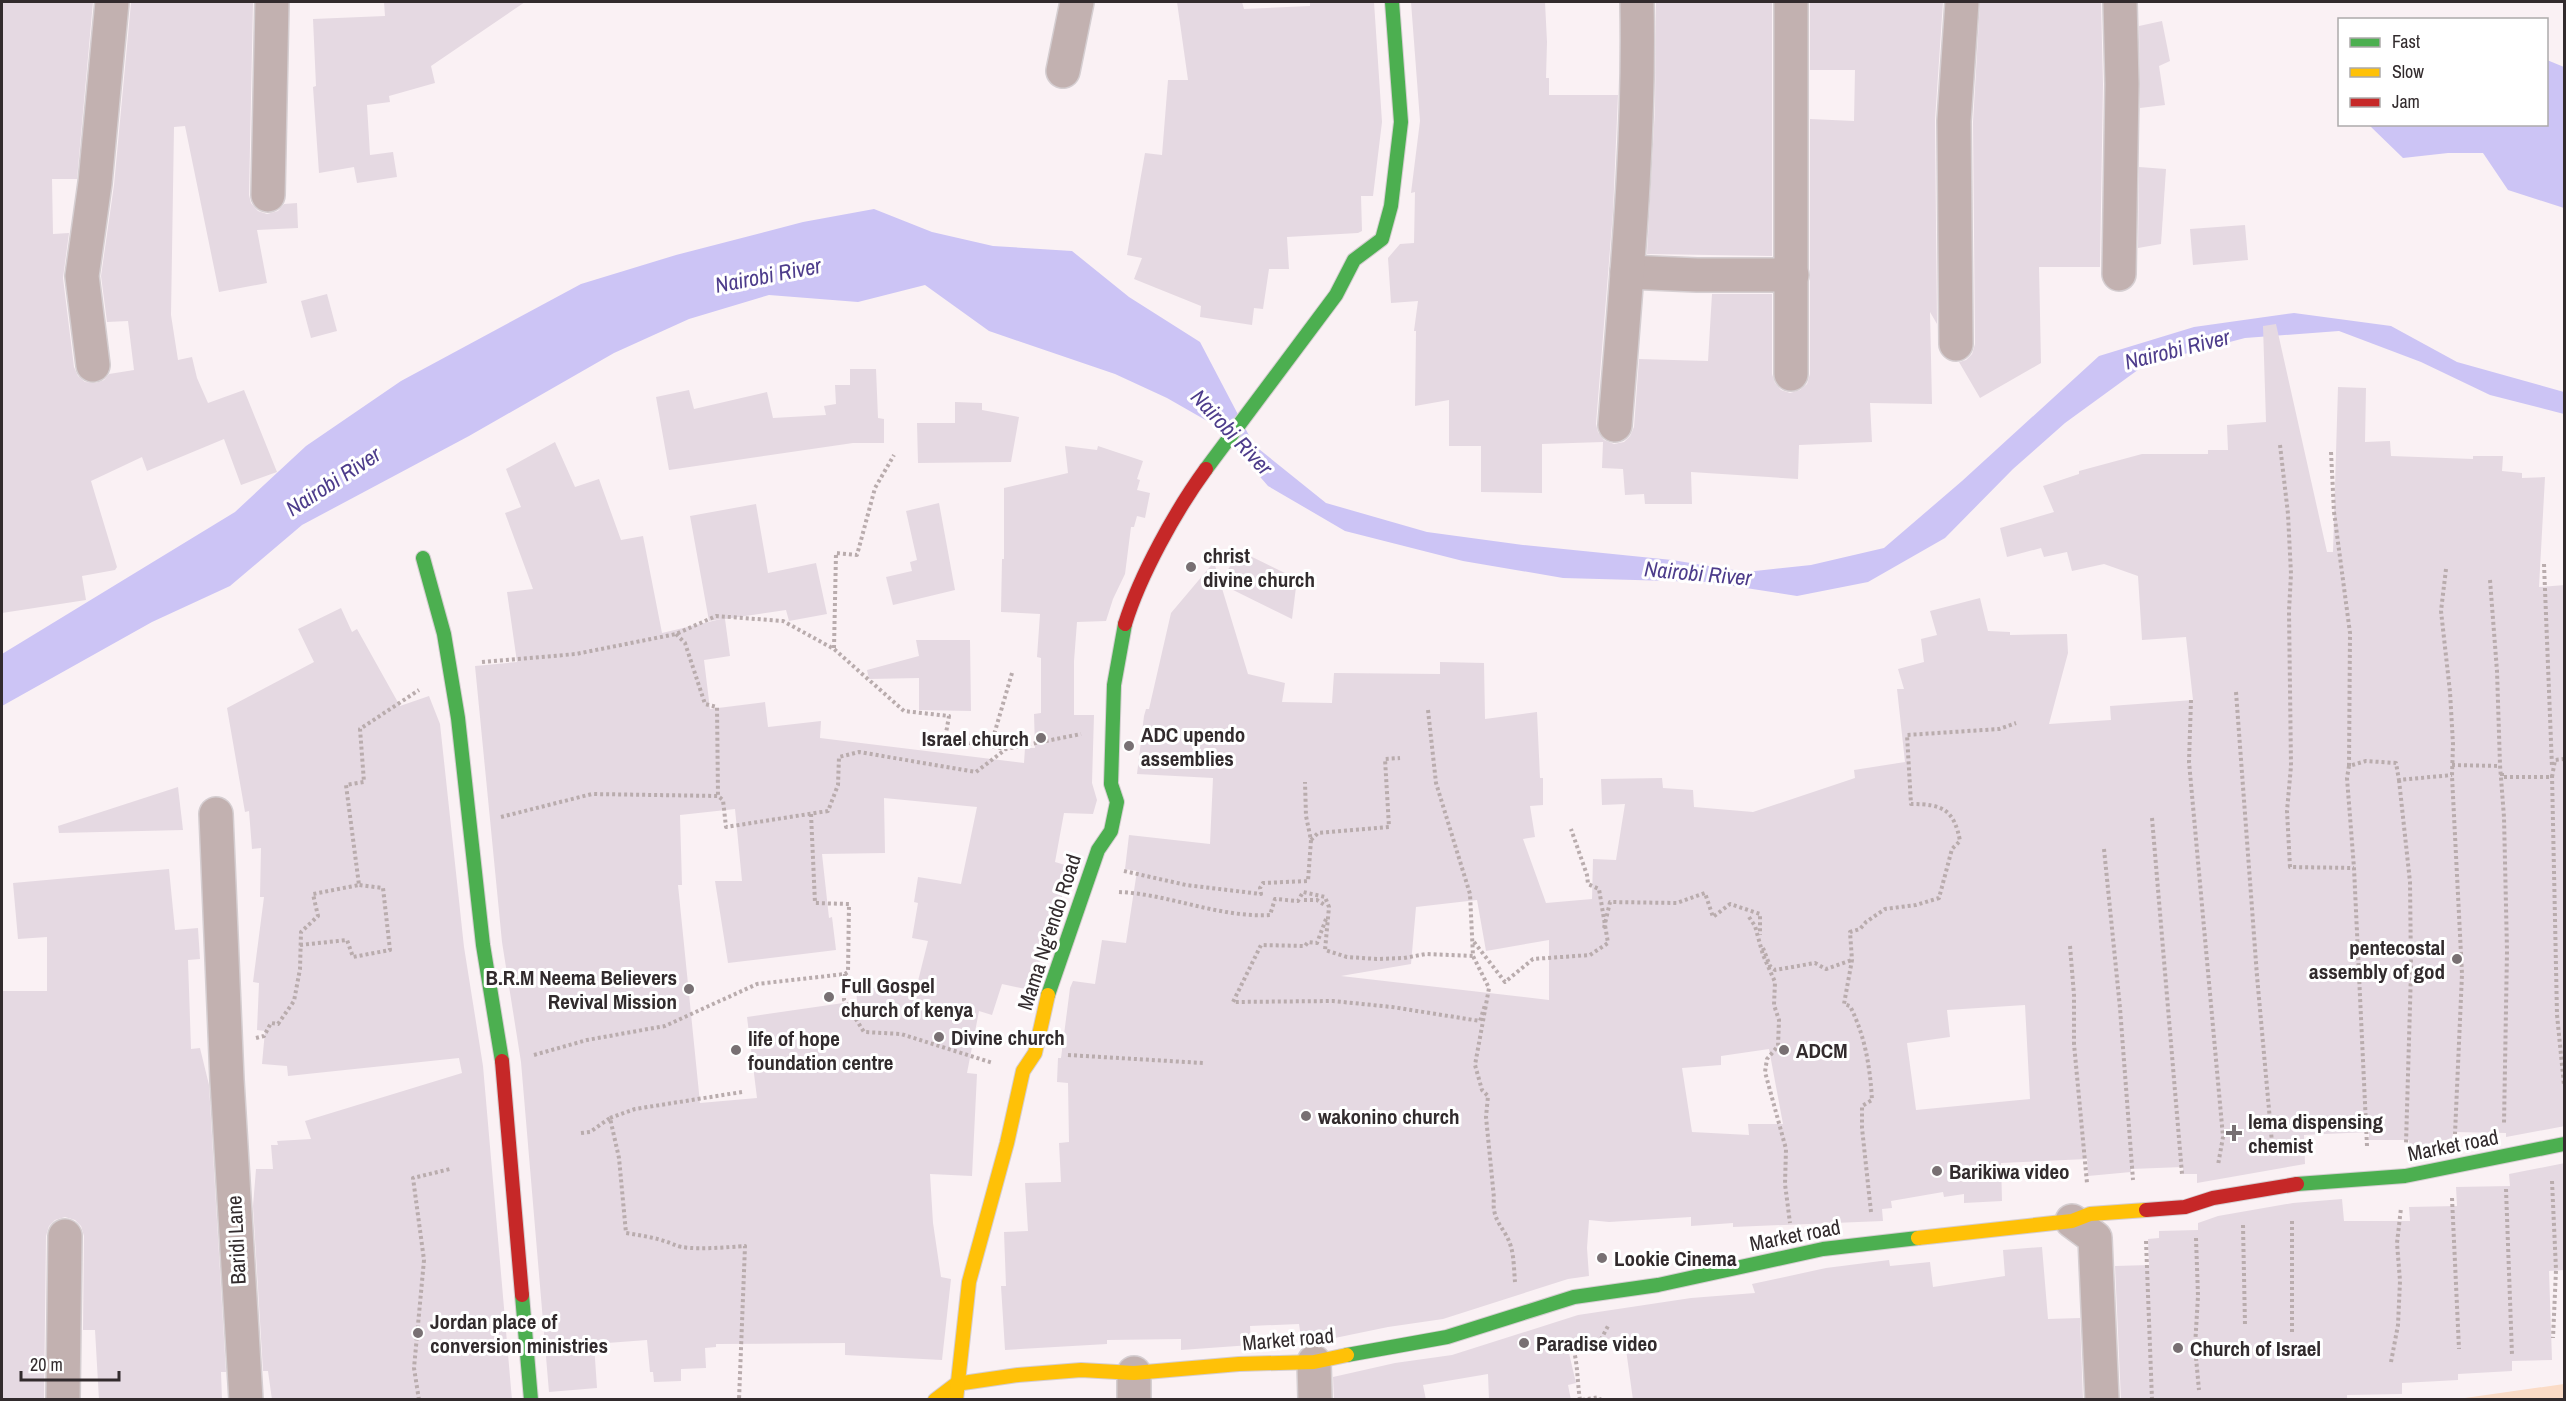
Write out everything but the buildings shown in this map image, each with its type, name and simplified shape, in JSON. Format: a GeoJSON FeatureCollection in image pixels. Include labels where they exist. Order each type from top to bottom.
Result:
{"type":"FeatureCollection","features":[{"type":"Feature","properties":{"kind":"street"},"geometry":{"type":"LineString","coordinates":[[93,365],[82,276],[95,183],[112,2]]}},
{"type":"Feature","properties":{"kind":"street"},"geometry":{"type":"LineString","coordinates":[[268,195],[272,2]]}},
{"type":"Feature","properties":{"kind":"street"},"geometry":{"type":"LineString","coordinates":[[1063,70],[1077,2]]}},
{"type":"Feature","properties":{"kind":"street","name":"Mama Ng'endo Road"},"geometry":{"type":"LineString","coordinates":[[956,1400],[969,1282],[1007,1143],[1023,1071],[1035,1053],[1045,1004],[1098,850],[1111,831],[1117,802],[1111,784],[1114,685],[1121,637],[1133,598],[1192,488],[1336,295],[1354,260],[1382,239],[1391,206],[1401,122],[1392,2]]}},
{"type":"Feature","properties":{"kind":"street"},"geometry":{"type":"LineString","coordinates":[[1615,425],[1628,272],[1638,52],[1637,2]]}},
{"type":"Feature","properties":{"kind":"street"},"geometry":{"type":"LineString","coordinates":[[1791,2],[1791,374]]}},
{"type":"Feature","properties":{"kind":"street"},"geometry":{"type":"LineString","coordinates":[[1956,344],[1954,121],[1962,2]]}},
{"type":"Feature","properties":{"kind":"street"},"geometry":{"type":"LineString","coordinates":[[2119,274],[2122,84],[2120,2]]}},
{"type":"Feature","properties":{"kind":"street"},"geometry":{"type":"LineString","coordinates":[[1628,272],[1792,275]]}},
{"type":"Feature","properties":{"kind":"street"},"geometry":{"type":"LineString","coordinates":[[423,558],[451,668],[483,945],[502,1064],[531,1400]]}},
{"type":"Feature","properties":{"kind":"street","name":"Baridi Lane"},"geometry":{"type":"LineString","coordinates":[[216,814],[227,1080],[246,1400]]}},
{"type":"Feature","properties":{"kind":"street","name":"Market road"},"geometry":{"type":"LineString","coordinates":[[956,1384],[1081,1370],[1134,1387],[1239,1364],[1314,1362],[1392,1345],[1447,1337],[1574,1297],[1658,1285],[1823,1249],[2135,1210],[2185,1207],[2213,1198],[2291,1184],[2405,1176],[2558,1145]]}},
{"type":"Feature","properties":{"kind":"street"},"geometry":{"type":"LineString","coordinates":[[2081,1218],[2095,1238],[2102,1400]]}},
{"type":"Feature","properties":{"kind":"street"},"geometry":{"type":"LineString","coordinates":[[63,1400],[65,1236]]}},
{"type":"Feature","properties":{"kind":"street"},"geometry":{"type":"LineString","coordinates":[[1314,1362],[1315,1400]]}},
{"type":"Feature","properties":{"kind":"street"},"geometry":{"type":"LineString","coordinates":[[935,1400],[956,1384]]}},
{"type":"Feature","properties":{"kind":"path"},"geometry":{"type":"LineString","coordinates":[[2280,446],[2292,574],[2289,611],[2290,766],[2287,811],[2290,867],[2354,868]]}},
{"type":"Feature","properties":{"kind":"path"},"geometry":{"type":"LineString","coordinates":[[2331,452],[2334,512],[2350,633],[2347,778],[2366,1084],[2368,1179]]}},
{"type":"Feature","properties":{"kind":"path"},"geometry":{"type":"LineString","coordinates":[[834,649],[836,553],[857,555],[875,489],[894,454]]}},
{"type":"Feature","properties":{"kind":"path"},"geometry":{"type":"LineString","coordinates":[[2544,564],[2552,777],[2556,1015],[2565,1085]]}},
{"type":"Feature","properties":{"kind":"path"},"geometry":{"type":"LineString","coordinates":[[2446,569],[2441,611],[2450,692],[2452,776]]}},
{"type":"Feature","properties":{"kind":"path"},"geometry":{"type":"LineString","coordinates":[[2490,580],[2498,671],[2500,765],[2504,817],[2506,1043],[2503,1108],[2512,1355]]}},
{"type":"Feature","properties":{"kind":"path"},"geometry":{"type":"LineString","coordinates":[[454,694],[464,664],[576,654],[676,634],[716,616],[783,621],[834,649],[904,711],[949,717],[945,739],[1006,749]]}},
{"type":"Feature","properties":{"kind":"path"},"geometry":{"type":"LineString","coordinates":[[676,634],[685,643],[705,704],[717,707],[718,796]]}},
{"type":"Feature","properties":{"kind":"path"},"geometry":{"type":"LineString","coordinates":[[359,885],[346,785],[364,782],[360,729],[451,668]]}},
{"type":"Feature","properties":{"kind":"path"},"geometry":{"type":"LineString","coordinates":[[991,745],[1012,673]]}},
{"type":"Feature","properties":{"kind":"path"},"geometry":{"type":"LineString","coordinates":[[2236,692],[2257,976],[2276,1188]]}},
{"type":"Feature","properties":{"kind":"path"},"geometry":{"type":"LineString","coordinates":[[2191,700],[2189,762],[2223,1137],[2213,1198]]}},
{"type":"Feature","properties":{"kind":"path"},"geometry":{"type":"LineString","coordinates":[[1304,900],[1317,900],[1326,904],[1328,916],[1317,943],[1308,942],[1305,946],[1261,945],[1233,1002],[1333,1001],[1392,1007],[1480,1021],[1489,988],[1473,956],[1470,894],[1436,783],[1428,710]]}},
{"type":"Feature","properties":{"kind":"path"},"geometry":{"type":"LineString","coordinates":[[1877,1242],[1867,1187],[1862,1128],[1862,1106],[1872,1100],[1870,1068],[1859,1024],[1850,1006],[1844,1004],[1852,960],[1850,932],[1860,929],[1885,909],[1916,905],[1939,898],[1952,849],[1960,841],[1957,822],[1945,809],[1931,804],[1911,804],[1907,735],[1999,729],[2016,723]]}},
{"type":"Feature","properties":{"kind":"path"},"geometry":{"type":"LineString","coordinates":[[469,825],[592,794],[718,796],[723,800],[726,826],[811,814],[828,811],[838,785],[839,757],[859,752],[976,772],[1006,749],[1092,731]]}},
{"type":"Feature","properties":{"kind":"path"},"geometry":{"type":"LineString","coordinates":[[1311,840],[1318,833],[1389,827],[1385,759],[1400,758]]}},
{"type":"Feature","properties":{"kind":"path"},"geometry":{"type":"LineString","coordinates":[[2552,777],[2555,760],[2565,759]]}},
{"type":"Feature","properties":{"kind":"path"},"geometry":{"type":"LineString","coordinates":[[2349,766],[2366,761],[2396,763],[2410,882],[2411,971],[2405,1176],[2397,1243],[2400,1281],[2398,1325],[2391,1362]]}},
{"type":"Feature","properties":{"kind":"path"},"geometry":{"type":"LineString","coordinates":[[2459,1349],[2451,1168],[2455,1140],[2462,974],[2452,764],[2500,765]]}},
{"type":"Feature","properties":{"kind":"path"},"geometry":{"type":"LineString","coordinates":[[2500,765],[2502,777],[2552,777]]}},
{"type":"Feature","properties":{"kind":"path"},"geometry":{"type":"LineString","coordinates":[[2399,780],[2452,776]]}},
{"type":"Feature","properties":{"kind":"path"},"geometry":{"type":"LineString","coordinates":[[1098,850],[1125,871],[1186,885],[1261,894],[1263,882],[1308,881],[1311,840],[1306,816],[1305,782]]}},
{"type":"Feature","properties":{"kind":"path"},"geometry":{"type":"LineString","coordinates":[[811,814],[814,903],[849,904],[848,972],[845,974],[844,1000],[864,1032],[901,1034],[1023,1071]]}},
{"type":"Feature","properties":{"kind":"path"},"geometry":{"type":"LineString","coordinates":[[2152,818],[2185,1207],[2196,1226],[2198,1296],[2195,1347],[2199,1390]]}},
{"type":"Feature","properties":{"kind":"path"},"geometry":{"type":"LineString","coordinates":[[1473,941],[1505,982],[1533,959],[1590,955],[1608,943],[1599,889],[1588,884],[1571,829]]}},
{"type":"Feature","properties":{"kind":"path"},"geometry":{"type":"LineString","coordinates":[[2104,849],[2120,1008],[2135,1210],[2145,1226],[2152,1400]]}},
{"type":"Feature","properties":{"kind":"path"},"geometry":{"type":"LineString","coordinates":[[226,1045],[264,1036],[271,1023],[278,1024],[294,1001],[300,969],[300,945],[301,932],[318,916],[313,894],[359,885],[383,888],[390,950],[353,957],[347,940],[300,945]]}},
{"type":"Feature","properties":{"kind":"path"},"geometry":{"type":"LineString","coordinates":[[1080,902],[1120,892],[1260,916],[1270,915],[1275,899],[1298,901],[1302,892],[1325,897],[1329,907],[1325,950],[1347,957],[1377,959],[1426,954],[1473,956]]}},
{"type":"Feature","properties":{"kind":"path"},"geometry":{"type":"LineString","coordinates":[[1604,928],[1610,902],[1677,903],[1705,893],[1713,917],[1730,904],[1760,914],[1763,955],[1775,982],[1774,1005],[1779,1020],[1778,1046],[1767,1059],[1765,1072],[1786,1149],[1785,1184],[1794,1256]]}},
{"type":"Feature","properties":{"kind":"path"},"geometry":{"type":"LineString","coordinates":[[1749,917],[1760,938],[1770,966],[1775,970],[1815,963],[1826,969],[1852,960]]}},
{"type":"Feature","properties":{"kind":"path"},"geometry":{"type":"LineString","coordinates":[[2070,946],[2074,995],[2081,1218]]}},
{"type":"Feature","properties":{"kind":"path"},"geometry":{"type":"LineString","coordinates":[[502,1064],[587,1040],[665,1026],[757,984],[845,974]]}},
{"type":"Feature","properties":{"kind":"path"},"geometry":{"type":"LineString","coordinates":[[1486,1001],[1486,1015],[1476,1054],[1476,1065],[1482,1090],[1488,1096],[1486,1117],[1493,1207],[1500,1228],[1511,1246],[1515,1286],[1532,1310]]}},
{"type":"Feature","properties":{"kind":"path"},"geometry":{"type":"LineString","coordinates":[[1035,1053],[1203,1063]]}},
{"type":"Feature","properties":{"kind":"path"},"geometry":{"type":"LineString","coordinates":[[581,1133],[590,1132],[610,1118],[635,1109],[742,1092]]}},
{"type":"Feature","properties":{"kind":"path"},"geometry":{"type":"LineString","coordinates":[[610,1118],[619,1158],[626,1233],[657,1238],[676,1246],[718,1248],[746,1245],[739,1400]]}},
{"type":"Feature","properties":{"kind":"path"},"geometry":{"type":"LineString","coordinates":[[2553,1338],[2558,1145]]}},
{"type":"Feature","properties":{"kind":"path"},"geometry":{"type":"LineString","coordinates":[[419,1400],[414,1368],[424,1260],[413,1178],[450,1169]]}},
{"type":"Feature","properties":{"kind":"path"},"geometry":{"type":"LineString","coordinates":[[2291,1184],[2292,1332]]}},
{"type":"Feature","properties":{"kind":"path"},"geometry":{"type":"LineString","coordinates":[[2243,1194],[2245,1325]]}},
{"type":"Feature","properties":{"kind":"path"},"geometry":{"type":"LineString","coordinates":[[1582,1400],[1599,1397],[1600,1400]]}},
{"type":"Feature","properties":{"kind":"shaded area"},"geometry":{"type":"Polygon","coordinates":[[[2564,1384],[2564,1399],[2458,1399],[2564,1384]]]}},
{"type":"Feature","properties":{"kind":"water"},"geometry":{"type":"Polygon","coordinates":[[[2548,60],[2564,67],[2564,208],[2508,190],[2483,153],[2448,153],[2403,158],[2370,126],[2548,126],[2548,60]]]}},
{"type":"Feature","properties":{"kind":"water","name":"Nairobi River"},"geometry":{"type":"Polygon","coordinates":[[[874,209],[932,232],[993,246],[1072,251],[1129,297],[1200,342],[1254,445],[1326,503],[1427,532],[1523,545],[1672,560],[1746,572],[1811,565],[1884,548],[1962,481],[2099,356],[2194,327],[2294,313],[2391,326],[2457,362],[2564,392],[2564,414],[2490,395],[2421,362],[2339,331],[2245,338],[2146,364],[2065,423],[2013,469],[1945,538],[1868,582],[1797,596],[1707,582],[1563,578],[1463,561],[1345,531],[1268,486],[1216,426],[1167,398],[1115,374],[989,331],[925,285],[858,302],[769,295],[689,319],[614,353],[469,436],[302,525],[230,586],[152,622],[2,706],[2,654],[235,512],[306,446],[401,381],[581,284],[676,255],[803,222],[874,209]]]}},
{"type":"Feature","properties":{"kind":"traffic: fast"},"geometry":{"type":"LineString","coordinates":[[1206,469],[1336,295],[1354,260],[1382,239],[1391,206],[1401,122],[1392,2]]}},
{"type":"Feature","properties":{"kind":"traffic: fast"},"geometry":{"type":"LineString","coordinates":[[423,558],[444,634],[458,718],[483,945],[502,1061]]}},
{"type":"Feature","properties":{"kind":"traffic: fast"},"geometry":{"type":"LineString","coordinates":[[1048,995],[1098,850],[1111,831],[1117,802],[1111,784],[1114,685],[1125,624]]}},
{"type":"Feature","properties":{"kind":"traffic: fast"},"geometry":{"type":"LineString","coordinates":[[2297,1184],[2405,1176],[2564,1144]]}},
{"type":"Feature","properties":{"kind":"traffic: fast"},"geometry":{"type":"LineString","coordinates":[[1347,1355],[1447,1337],[1574,1297],[1658,1285],[1823,1249],[1918,1238]]}},
{"type":"Feature","properties":{"kind":"traffic: fast"},"geometry":{"type":"LineString","coordinates":[[522,1295],[531,1400]]}},
{"type":"Feature","properties":{"kind":"traffic: slow"},"geometry":{"type":"LineString","coordinates":[[956,1400],[969,1282],[1007,1143],[1023,1071],[1035,1053],[1048,995]]}},
{"type":"Feature","properties":{"kind":"traffic: slow"},"geometry":{"type":"LineString","coordinates":[[1918,1238],[2072,1221],[2090,1214],[2146,1210]]}},
{"type":"Feature","properties":{"kind":"traffic: slow"},"geometry":{"type":"LineString","coordinates":[[935,1400],[956,1384],[1018,1375],[1081,1370],[1134,1373],[1239,1364],[1314,1362],[1347,1355]]}},
{"type":"Feature","properties":{"kind":"traffic: jam"},"geometry":{"type":"LineString","coordinates":[[1125,624],[1140,585],[1160,544],[1206,469]]}},
{"type":"Feature","properties":{"kind":"traffic: jam"},"geometry":{"type":"LineString","coordinates":[[502,1061],[522,1295]]}},
{"type":"Feature","properties":{"kind":"traffic: jam"},"geometry":{"type":"LineString","coordinates":[[2146,1210],[2185,1207],[2213,1198],[2297,1184]]}},
{"type":"Feature","properties":{"kind":"place","name":"christ divine church"},"geometry":{"type":"Point","coordinates":[1191,567]}},
{"type":"Feature","properties":{"kind":"place","name":"Israel church"},"geometry":{"type":"Point","coordinates":[1041,738]}},
{"type":"Feature","properties":{"kind":"place","name":"ADC upendo assemblies"},"geometry":{"type":"Point","coordinates":[1129,746]}},
{"type":"Feature","properties":{"kind":"place","name":"pentecostal assembly of god"},"geometry":{"type":"Point","coordinates":[2457,959]}},
{"type":"Feature","properties":{"kind":"place","name":"B.R.M Neema Believers Revival Mission"},"geometry":{"type":"Point","coordinates":[689,989]}},
{"type":"Feature","properties":{"kind":"place","name":"Full Gospel church of kenya"},"geometry":{"type":"Point","coordinates":[829,997]}},
{"type":"Feature","properties":{"kind":"place","name":"Divine church"},"geometry":{"type":"Point","coordinates":[939,1037]}},
{"type":"Feature","properties":{"kind":"place","name":"life of hope foundation centre"},"geometry":{"type":"Point","coordinates":[736,1050]}},
{"type":"Feature","properties":{"kind":"place","name":"ADCM"},"geometry":{"type":"Point","coordinates":[1784,1050]}},
{"type":"Feature","properties":{"kind":"place","name":"wakonino church"},"geometry":{"type":"Point","coordinates":[1306,1116]}},
{"type":"Feature","properties":{"kind":"place","name":"lema dispensing chemist"},"geometry":{"type":"Point","coordinates":[2234,1133]}},
{"type":"Feature","properties":{"kind":"place","name":"Barikiwa video"},"geometry":{"type":"Point","coordinates":[1937,1171]}},
{"type":"Feature","properties":{"kind":"place","name":"Lookie Cinema"},"geometry":{"type":"Point","coordinates":[1602,1258]}},
{"type":"Feature","properties":{"kind":"place","name":"Jordan place of conversion ministries"},"geometry":{"type":"Point","coordinates":[418,1333]}},
{"type":"Feature","properties":{"kind":"place","name":"Paradise video"},"geometry":{"type":"Point","coordinates":[1524,1343]}},
{"type":"Feature","properties":{"kind":"place","name":"Church of Israel"},"geometry":{"type":"Point","coordinates":[2178,1348]}}]}
